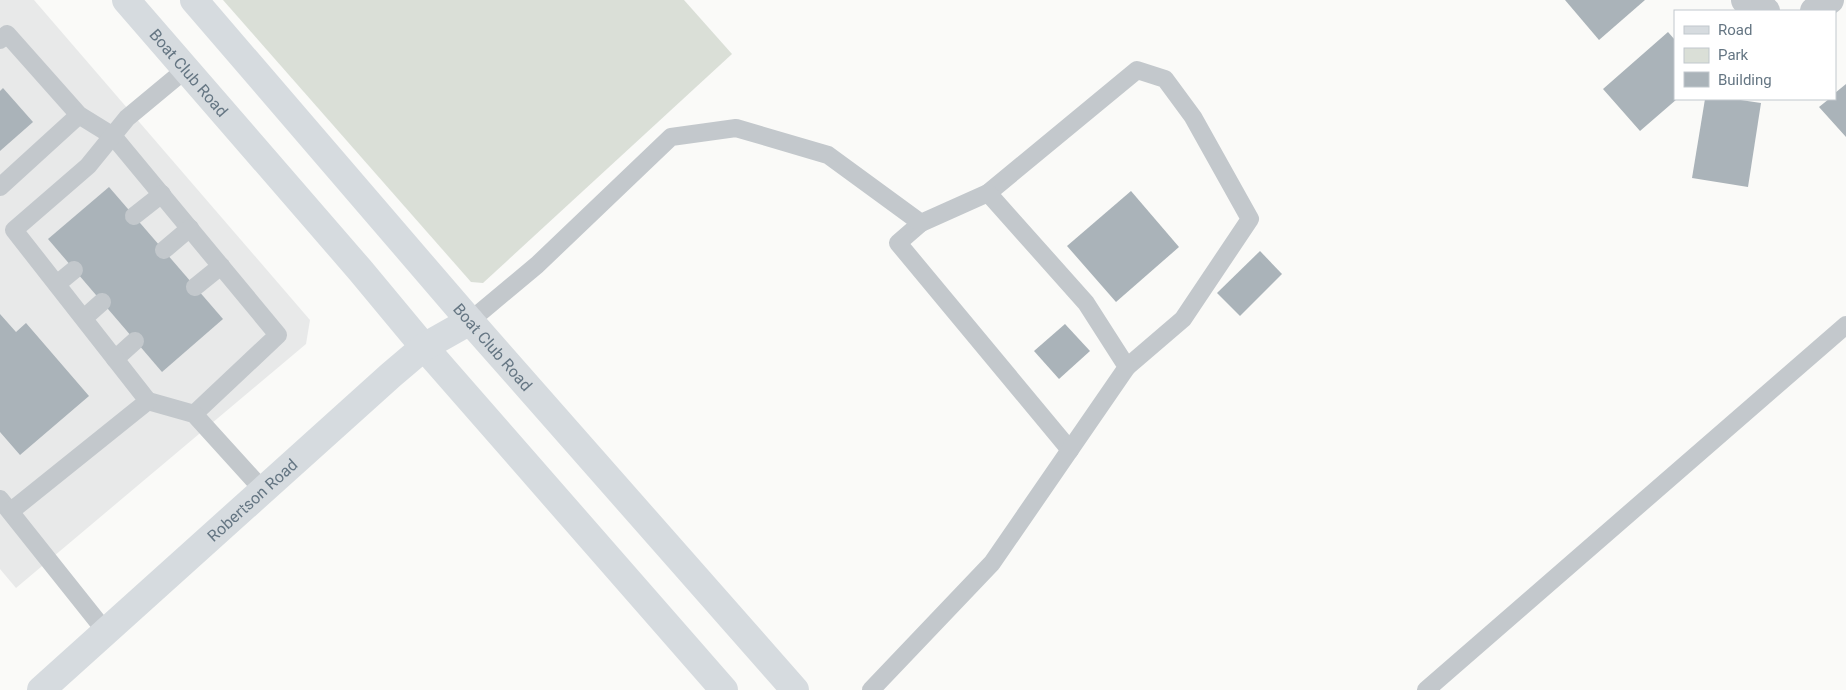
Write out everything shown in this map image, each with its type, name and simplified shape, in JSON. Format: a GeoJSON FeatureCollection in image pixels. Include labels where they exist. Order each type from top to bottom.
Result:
{"type":"FeatureCollection","features":[{"type":"Feature","properties":{"kind":"main road","name":"Boat Club Road"},"geometry":{"type":"LineString","coordinates":[[126,0],[360,270],[424,347],[724,690]]}},
{"type":"Feature","properties":{"kind":"main road","name":"Boat Club Road"},"geometry":{"type":"LineString","coordinates":[[194,0],[470,321],[796,690]]}},
{"type":"Feature","properties":{"kind":"main road","name":"Robertson Road"},"geometry":{"type":"LineString","coordinates":[[41,690],[424,347],[470,321]]}},
{"type":"Feature","properties":{"kind":"street"},"geometry":{"type":"LineString","coordinates":[[1745,0],[1764,10]]}},
{"type":"Feature","properties":{"kind":"street"},"geometry":{"type":"LineString","coordinates":[[1815,10],[1830,0]]}},
{"type":"Feature","properties":{"kind":"lane"},"geometry":{"type":"LineString","coordinates":[[2,34],[79,115],[113,136],[278,335],[194,414]]}},
{"type":"Feature","properties":{"kind":"lane"},"geometry":{"type":"LineString","coordinates":[[186,69],[127,118],[88,166],[14,230],[148,401],[194,414],[263,490]]}},
{"type":"Feature","properties":{"kind":"lane"},"geometry":{"type":"LineString","coordinates":[[871,690],[992,563],[1070,450],[1126,367],[1182,319],[1250,219],[1193,116],[1165,79],[1137,70],[988,193],[921,223],[898,243],[1070,450]]}},
{"type":"Feature","properties":{"kind":"lane"},"geometry":{"type":"LineString","coordinates":[[0,187],[79,115]]}},
{"type":"Feature","properties":{"kind":"lane"},"geometry":{"type":"LineString","coordinates":[[470,321],[537,265],[671,136],[736,128],[828,155],[921,223]]}},
{"type":"Feature","properties":{"kind":"lane"},"geometry":{"type":"LineString","coordinates":[[988,193],[1086,303],[1126,367]]}},
{"type":"Feature","properties":{"kind":"lane"},"geometry":{"type":"LineString","coordinates":[[134,216],[162,194]]}},
{"type":"Feature","properties":{"kind":"lane"},"geometry":{"type":"LineString","coordinates":[[164,250],[190,228]]}},
{"type":"Feature","properties":{"kind":"lane"},"geometry":{"type":"LineString","coordinates":[[196,287],[221,266]]}},
{"type":"Feature","properties":{"kind":"lane"},"geometry":{"type":"LineString","coordinates":[[57,284],[74,270]]}},
{"type":"Feature","properties":{"kind":"lane"},"geometry":{"type":"LineString","coordinates":[[84,318],[102,302]]}},
{"type":"Feature","properties":{"kind":"lane"},"geometry":{"type":"LineString","coordinates":[[1426,690],[1846,325]]}},
{"type":"Feature","properties":{"kind":"lane"},"geometry":{"type":"LineString","coordinates":[[115,359],[135,341]]}},
{"type":"Feature","properties":{"kind":"lane"},"geometry":{"type":"LineString","coordinates":[[106,632],[6,505],[148,401]]}},
{"type":"Feature","properties":{"kind":"shaded area"},"geometry":{"type":"Polygon","coordinates":[[[0,0],[34,0],[310,320],[306,344],[16,588],[0,569],[0,0]]]}},
{"type":"Feature","properties":{"kind":"green space"},"geometry":{"type":"Polygon","coordinates":[[[223,0],[684,0],[732,54],[483,283],[471,282],[223,0]]]}},
{"type":"Feature","properties":{"kind":"building"},"geometry":{"type":"Polygon","coordinates":[[[1565,0],[1645,0],[1599,40],[1565,0]]]}},
{"type":"Feature","properties":{"kind":"building"},"geometry":{"type":"Polygon","coordinates":[[[1668,32],[1674,39],[1674,100],[1676,100],[1640,131],[1603,89],[1668,32]]]}},
{"type":"Feature","properties":{"kind":"building"},"geometry":{"type":"Polygon","coordinates":[[[1846,84],[1846,137],[1819,107],[1828,100],[1836,100],[1836,92],[1846,84]]]}},
{"type":"Feature","properties":{"kind":"building"},"geometry":{"type":"Polygon","coordinates":[[[3,88],[33,122],[0,151],[0,91],[3,88]]]}},
{"type":"Feature","properties":{"kind":"building"},"geometry":{"type":"Polygon","coordinates":[[[1705,100],[1741,100],[1761,103],[1748,187],[1692,178],[1705,100]]]}},
{"type":"Feature","properties":{"kind":"building"},"geometry":{"type":"Polygon","coordinates":[[[109,187],[223,319],[162,372],[48,239],[109,187]]]}},
{"type":"Feature","properties":{"kind":"building"},"geometry":{"type":"Polygon","coordinates":[[[1131,191],[1179,247],[1116,302],[1067,246],[1131,191]]]}},
{"type":"Feature","properties":{"kind":"building"},"geometry":{"type":"Polygon","coordinates":[[[1260,251],[1282,274],[1240,316],[1217,293],[1260,251]]]}},
{"type":"Feature","properties":{"kind":"building"},"geometry":{"type":"Polygon","coordinates":[[[0,314],[16,332],[26,323],[89,396],[20,455],[0,432],[0,314]]]}},
{"type":"Feature","properties":{"kind":"building"},"geometry":{"type":"Polygon","coordinates":[[[1065,324],[1090,351],[1059,379],[1034,351],[1065,324]]]}}]}
